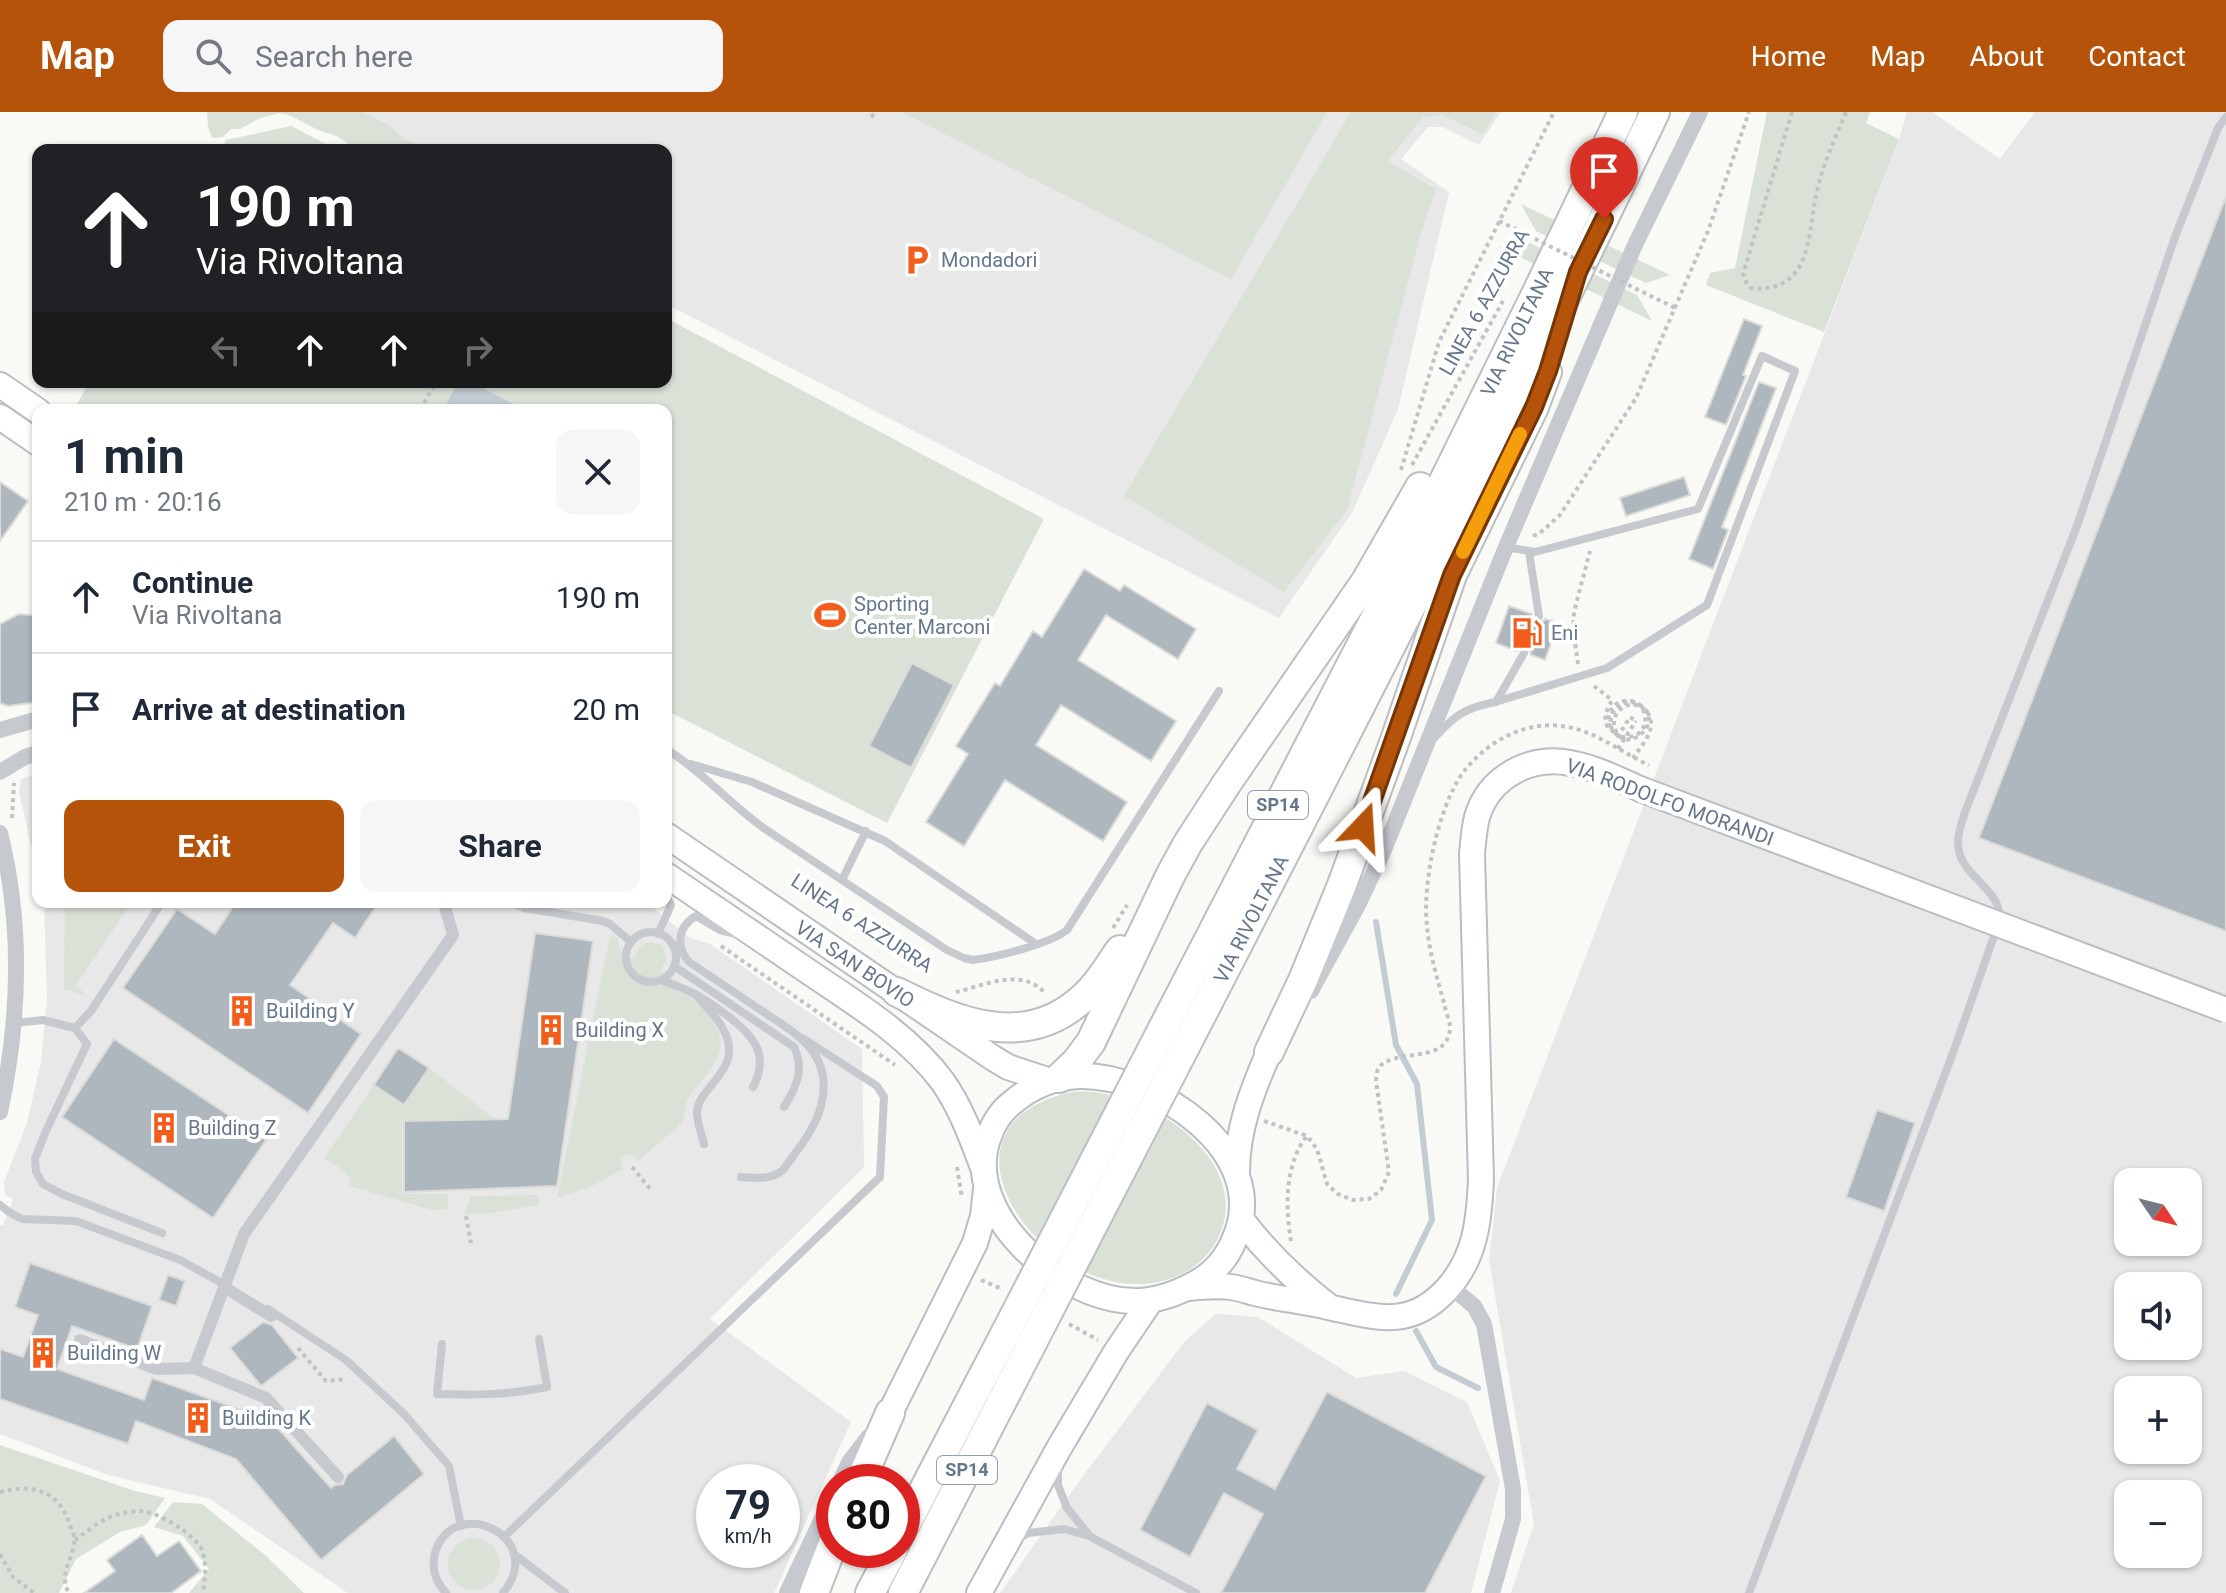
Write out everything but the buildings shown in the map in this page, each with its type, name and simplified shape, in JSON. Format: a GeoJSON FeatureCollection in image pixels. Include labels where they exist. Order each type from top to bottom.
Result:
{"type":"FeatureCollection","features":[{"type":"Feature","properties":{"kind":"highway","name":"VIA RIVOLTANA"},"geometry":{"type":"LineString","coordinates":[[920,1497],[1388,592],[1623,112]]}},
{"type":"Feature","properties":{"kind":"highway","name":"VIA RIVOLTANA"},"geometry":{"type":"LineString","coordinates":[[903,1593],[1412,607],[1655,112]]}},
{"type":"Feature","properties":{"kind":"highway","name":"SP14"},"geometry":{"type":"LineString","coordinates":[[1269,1052],[1342,885],[1452,575],[1534,407],[1578,272]]}},
{"type":"Feature","properties":{"kind":"highway"},"geometry":{"type":"LineString","coordinates":[[1055,1080],[1081,1057],[1091,1042],[1188,843],[1366,581],[1408,510],[1458,413],[1539,288]]}},
{"type":"Feature","properties":{"kind":"highway"},"geometry":{"type":"LineString","coordinates":[[897,992],[968,1023],[987,1027],[1017,1027],[1042,1022],[1076,1004],[1094,987],[1170,876]]}},
{"type":"Feature","properties":{"kind":"highway"},"geometry":{"type":"LineString","coordinates":[[868,1464],[890,1413]]}},
{"type":"Feature","properties":{"kind":"highway"},"geometry":{"type":"LineString","coordinates":[[814,1593],[824,1568]]}},
{"type":"Feature","properties":{"kind":"highway"},"geometry":{"type":"LineString","coordinates":[[870,1593],[883,1568]]}},
{"type":"Feature","properties":{"kind":"main road"},"geometry":{"type":"LineString","coordinates":[[0,385],[32,407]]}},
{"type":"Feature","properties":{"kind":"main road"},"geometry":{"type":"LineString","coordinates":[[0,417],[32,439]]}},
{"type":"Feature","properties":{"kind":"main road","name":"VIA RODOLFO MORANDI"},"geometry":{"type":"LineString","coordinates":[[1188,1288],[1236,1287],[1384,1318],[1411,1315],[1438,1299],[1459,1275],[1472,1250],[1479,1221],[1481,1180],[1472,854],[1478,814],[1502,779],[1514,770],[1540,762],[1581,765],[2226,1010]]}},
{"type":"Feature","properties":{"kind":"main road","name":"VIA SAN BOVIO"},"geometry":{"type":"LineString","coordinates":[[672,839],[1001,1064],[1055,1080]]}},
{"type":"Feature","properties":{"kind":"main road","name":"VIA SAN BOVIO"},"geometry":{"type":"LineString","coordinates":[[672,879],[867,1012],[926,1063],[941,1080],[962,1114],[984,1177]]}},
{"type":"Feature","properties":{"kind":"main road"},"geometry":{"type":"LineString","coordinates":[[1237,1179],[1238,1145],[1245,1113],[1269,1052]]}},
{"type":"Feature","properties":{"kind":"main road"},"geometry":{"type":"LineString","coordinates":[[890,1413],[975,1243],[983,1216],[984,1149],[991,1130],[1001,1113],[1023,1094],[1055,1080],[1099,1076],[1166,1100],[1198,1122],[1225,1152],[1237,1179],[1241,1219],[1221,1263],[1204,1279],[1165,1297],[1126,1301],[1087,1291],[1053,1271],[1008,1230],[992,1205],[984,1177]]}},
{"type":"Feature","properties":{"kind":"main road","name":"VIA RODOLFO MORANDI"},"geometry":{"type":"LineString","coordinates":[[1241,1219],[1287,1271],[1329,1307]]}},
{"type":"Feature","properties":{"kind":"main road"},"geometry":{"type":"LineString","coordinates":[[979,1593],[1059,1448],[1151,1300]]}},
{"type":"Feature","properties":{"kind":"street"},"geometry":{"type":"LineString","coordinates":[[1269,1052],[1311,991],[1384,850],[1506,547],[1634,247],[1700,112]]}},
{"type":"Feature","properties":{"kind":"street"},"geometry":{"type":"LineString","coordinates":[[0,730],[32,721]]}},
{"type":"Feature","properties":{"kind":"street"},"geometry":{"type":"LineString","coordinates":[[0,772],[32,755]]}},
{"type":"Feature","properties":{"kind":"street"},"geometry":{"type":"LineString","coordinates":[[0,833],[14,913],[18,975],[9,1072],[0,1112]]}},
{"type":"Feature","properties":{"kind":"street"},"geometry":{"type":"LineString","coordinates":[[194,1368],[244,1234],[453,935],[445,908]]}},
{"type":"Feature","properties":{"kind":"street"},"geometry":{"type":"LineString","coordinates":[[1450,1286],[1474,1306],[1484,1324],[1513,1489],[1513,1519],[1492,1593]]}},
{"type":"Feature","properties":{"kind":"street"},"geometry":{"type":"LineString","coordinates":[[224,1287],[271,1316]]}},
{"type":"Feature","properties":{"kind":"street"},"geometry":{"type":"LineString","coordinates":[[80,1340],[156,1369],[194,1368],[266,1398],[338,1477]]}},
{"type":"Feature","properties":{"kind":"street"},"geometry":{"type":"LineString","coordinates":[[851,1464],[890,1413]]}},
{"type":"Feature","properties":{"kind":"street"},"geometry":{"type":"LineString","coordinates":[[789,1593],[816,1536]]}},
{"type":"Feature","properties":{"kind":"lane"},"geometry":{"type":"LineString","coordinates":[[1749,1593],[1954,1050],[1999,922],[2001,914],[1996,900],[1959,854],[1958,838],[1965,812],[2077,526],[2175,237],[2218,128],[2226,117]]}},
{"type":"Feature","properties":{"kind":"lane"},"geometry":{"type":"LineString","coordinates":[[1427,747],[1453,717],[1479,705],[1607,668],[1707,605],[1795,371],[1762,356],[1698,509],[1529,552],[1506,547]]}},
{"type":"Feature","properties":{"kind":"lane"},"geometry":{"type":"LineString","coordinates":[[1529,552],[1539,616]]}},
{"type":"Feature","properties":{"kind":"lane"},"geometry":{"type":"LineString","coordinates":[[1495,702],[1524,653]]}},
{"type":"Feature","properties":{"kind":"lane"},"geometry":{"type":"LineString","coordinates":[[672,753],[690,764],[748,816],[947,950],[964,958],[982,958],[1062,935],[1072,924],[1219,691]]}},
{"type":"Feature","properties":{"kind":"lane"},"geometry":{"type":"LineString","coordinates":[[690,764],[736,775],[866,831],[895,847],[1036,944]]}},
{"type":"Feature","properties":{"kind":"lane"},"geometry":{"type":"LineString","coordinates":[[842,880],[866,831]]}},
{"type":"Feature","properties":{"kind":"lane"},"geometry":{"type":"LineString","coordinates":[[75,1028],[91,1011],[158,908]]}},
{"type":"Feature","properties":{"kind":"lane"},"geometry":{"type":"LineString","coordinates":[[553,908],[610,924],[631,942]]}},
{"type":"Feature","properties":{"kind":"lane"},"geometry":{"type":"LineString","coordinates":[[658,934],[670,908]]}},
{"type":"Feature","properties":{"kind":"lane"},"geometry":{"type":"LineString","coordinates":[[504,1537],[880,1177],[884,1097],[877,1086],[689,962],[679,941],[687,923],[696,916],[720,930],[763,941]]}},
{"type":"Feature","properties":{"kind":"lane"},"geometry":{"type":"LineString","coordinates":[[662,980],[674,966],[675,953],[664,936],[643,934],[631,942],[627,951],[626,959],[632,974],[646,982],[662,980],[696,995],[743,1029],[757,1046],[759,1070],[753,1087]]}},
{"type":"Feature","properties":{"kind":"lane"},"geometry":{"type":"LineString","coordinates":[[674,966],[794,1047],[799,1058],[798,1082],[784,1107]]}},
{"type":"Feature","properties":{"kind":"lane"},"geometry":{"type":"LineString","coordinates":[[696,995],[724,1029],[728,1051],[726,1065],[700,1102],[697,1113],[704,1144]]}},
{"type":"Feature","properties":{"kind":"lane"},"geometry":{"type":"LineString","coordinates":[[15,1023],[43,1020],[75,1028],[87,1044],[35,1159],[36,1172],[43,1184],[162,1233]]}},
{"type":"Feature","properties":{"kind":"lane"},"geometry":{"type":"LineString","coordinates":[[741,1177],[764,1179],[778,1174],[811,1130],[820,1109],[824,1086],[822,1068],[804,1039]]}},
{"type":"Feature","properties":{"kind":"lane"},"geometry":{"type":"LineString","coordinates":[[0,1205],[22,1219],[76,1221],[180,1260],[262,1305],[346,1360],[405,1415],[449,1466],[461,1526]]}},
{"type":"Feature","properties":{"kind":"lane"},"geometry":{"type":"LineString","coordinates":[[442,1344],[437,1394],[484,1395],[547,1387],[539,1339]]}},
{"type":"Feature","properties":{"kind":"lane"},"geometry":{"type":"LineString","coordinates":[[1059,1448],[1058,1485],[1067,1508],[1089,1536]]}},
{"type":"Feature","properties":{"kind":"lane"},"geometry":{"type":"LineString","coordinates":[[446,1593],[435,1572],[435,1553],[445,1536],[461,1526],[485,1525],[504,1537],[514,1554],[565,1593]]}},
{"type":"Feature","properties":{"kind":"lane"},"geometry":{"type":"LineString","coordinates":[[1008,1545],[1028,1533],[1064,1529],[1089,1536],[1196,1593]]}},
{"type":"Feature","properties":{"kind":"lane"},"geometry":{"type":"LineString","coordinates":[[504,1593],[514,1574],[514,1554]]}},
{"type":"Feature","properties":{"kind":"path"},"geometry":{"type":"LineString","coordinates":[[871,117],[876,112]]}},
{"type":"Feature","properties":{"kind":"path"},"geometry":{"type":"LineString","coordinates":[[1400,474],[1439,342],[1554,112]]}},
{"type":"Feature","properties":{"kind":"path"},"geometry":{"type":"LineString","coordinates":[[1546,536],[1530,539],[1560,515],[1636,398],[1708,231],[1749,112]]}},
{"type":"Feature","properties":{"kind":"path"},"geometry":{"type":"LineString","coordinates":[[1792,112],[1743,274],[1751,288],[1764,289],[1786,283],[1806,257],[1817,193],[1846,112]]}},
{"type":"Feature","properties":{"kind":"path"},"geometry":{"type":"LineString","coordinates":[[1499,221],[1675,308]]}},
{"type":"Feature","properties":{"kind":"path","name":"LINEA 6 AZZURRA"},"geometry":{"type":"LineString","coordinates":[[1536,242],[1543,228]]}},
{"type":"Feature","properties":{"kind":"path","name":"LINEA 6 AZZURRA"},"geometry":{"type":"LineString","coordinates":[[1411,468],[1506,296]]}},
{"type":"Feature","properties":{"kind":"path"},"geometry":{"type":"LineString","coordinates":[[1594,536],[1574,612],[1574,642],[1581,676],[1612,700],[1605,715],[1607,726],[1618,736],[1630,717],[1636,721],[1618,749]]}},
{"type":"Feature","properties":{"kind":"path"},"geometry":{"type":"LineString","coordinates":[[1607,726],[1609,713],[1615,704],[1633,701],[1637,703],[1640,706],[1645,713],[1640,732],[1635,736],[1624,738],[1616,734],[1611,724],[1618,706],[1630,702],[1636,703],[1640,705],[1644,708],[1646,711],[1649,724],[1638,738],[1627,739],[1619,736],[1616,731],[1614,726],[1615,717],[1627,705],[1638,705],[1643,707],[1647,710],[1651,722],[1650,732],[1633,758]]}},
{"type":"Feature","properties":{"kind":"path"},"geometry":{"type":"LineString","coordinates":[[1258,1119],[1307,1136],[1317,1149],[1327,1184],[1338,1194],[1353,1200],[1369,1199],[1381,1190],[1389,1172],[1376,1081],[1378,1070],[1386,1062],[1433,1052],[1445,1042],[1450,1027],[1426,924],[1427,888],[1432,851],[1461,776],[1480,753],[1505,737],[1535,726],[1562,726],[1594,735],[1649,765]]}},
{"type":"Feature","properties":{"kind":"path","name":"LINEA 6 AZZURRA"},"geometry":{"type":"LineString","coordinates":[[943,995],[1018,978],[1035,984],[1051,998]]}},
{"type":"Feature","properties":{"kind":"path"},"geometry":{"type":"LineString","coordinates":[[1291,1243],[1286,1210],[1289,1187],[1300,1145],[1307,1136]]}},
{"type":"Feature","properties":{"kind":"path"},"geometry":{"type":"LineString","coordinates":[[632,1167],[651,1190]]}},
{"type":"Feature","properties":{"kind":"path"},"geometry":{"type":"LineString","coordinates":[[466,1216],[471,1243]]}},
{"type":"Feature","properties":{"kind":"path"},"geometry":{"type":"LineString","coordinates":[[971,1276],[1008,1292]]}},
{"type":"Feature","properties":{"kind":"path"},"geometry":{"type":"LineString","coordinates":[[1064,1321],[1098,1340]]}},
{"type":"Feature","properties":{"kind":"path"},"geometry":{"type":"LineString","coordinates":[[0,1492],[34,1488],[52,1496],[66,1513],[75,1540]]}},
{"type":"Feature","properties":{"kind":"path"},"geometry":{"type":"LineString","coordinates":[[69,1593],[64,1585],[75,1540],[98,1523],[120,1513],[143,1511],[188,1533],[202,1549],[206,1570],[203,1593]]}},
{"type":"Feature","properties":{"kind":"path"},"geometry":{"type":"LineString","coordinates":[[0,1554],[13,1577],[34,1593]]}},
{"type":"Feature","properties":{"kind":"shaded area"},"geometry":{"type":"Polygon","coordinates":[[[207,112],[362,112],[389,125],[415,144],[348,144],[337,136],[279,113],[258,119],[240,129],[231,129],[223,137],[212,138],[207,112]]]}},
{"type":"Feature","properties":{"kind":"shaded area","name":"Mondadori"},"geometry":{"type":"Polygon","coordinates":[[[290,112],[1501,112],[1479,145],[1443,127],[1428,127],[1401,159],[1449,192],[1398,409],[1353,511],[1279,618],[672,307],[672,144],[352,144],[290,112]]]}},
{"type":"Feature","properties":{"kind":"shaded area"},"geometry":{"type":"Polygon","coordinates":[[[901,112],[1327,112],[1231,279],[901,112]]]}},
{"type":"Feature","properties":{"kind":"shaded area"},"geometry":{"type":"Polygon","coordinates":[[[1351,112],[1497,112],[1482,134],[1442,115],[1423,117],[1388,161],[1436,189],[1421,233],[1347,510],[1284,592],[1124,496],[1351,112]]]}},
{"type":"Feature","properties":{"kind":"shaded area"},"geometry":{"type":"Polygon","coordinates":[[[1767,112],[1870,112],[1866,123],[1899,139],[1824,332],[1706,285],[1710,273],[1735,268],[1767,112]]]}},
{"type":"Feature","properties":{"kind":"shaded area"},"geometry":{"type":"Polygon","coordinates":[[[1907,112],[1932,112],[2000,159],[2035,112],[2226,112],[2226,1593],[1511,1593],[1534,1524],[1489,1260],[1497,1188],[1907,112]]]}},
{"type":"Feature","properties":{"kind":"shaded area"},"geometry":{"type":"Polygon","coordinates":[[[291,126],[326,144],[224,144],[226,140],[291,126]]]}},
{"type":"Feature","properties":{"kind":"shaded area"},"geometry":{"type":"Polygon","coordinates":[[[1521,204],[1670,275],[1646,283],[1536,231],[1521,204]]]}},
{"type":"Feature","properties":{"kind":"shaded area"},"geometry":{"type":"Polygon","coordinates":[[[1530,243],[1637,295],[1652,321],[1499,247],[1530,243]]]}},
{"type":"Feature","properties":{"kind":"shaded area","name":"Sporting Center Marconi"},"geometry":{"type":"Polygon","coordinates":[[[672,321],[1044,519],[887,823],[672,713],[672,404],[77,404],[86,388],[672,388],[672,321]]]}},
{"type":"Feature","properties":{"kind":"shaded area"},"geometry":{"type":"Polygon","coordinates":[[[455,388],[483,388],[513,404],[446,404],[455,388]]]}},
{"type":"Feature","properties":{"kind":"shaded area"},"geometry":{"type":"Polygon","coordinates":[[[32,775],[32,849],[19,792],[21,779],[32,775]]]}},
{"type":"Feature","properties":{"kind":"shaded area"},"geometry":{"type":"Polygon","coordinates":[[[44,908],[653,908],[690,938],[710,944],[862,1049],[864,1167],[710,1319],[851,1422],[832,1464],[816,1464],[816,1500],[800,1535],[800,1464],[696,1464],[696,1568],[785,1568],[774,1593],[348,1593],[210,1499],[108,1475],[0,1434],[0,1225],[3,1225],[13,1200],[5,1194],[4,1182],[27,1123],[41,1061],[47,1000],[44,908]]]}},
{"type":"Feature","properties":{"kind":"shaded area"},"geometry":{"type":"Polygon","coordinates":[[[65,908],[128,908],[76,985],[87,996],[64,989],[65,908]]]}},
{"type":"Feature","properties":{"kind":"shaded area"},"geometry":{"type":"Polygon","coordinates":[[[610,936],[618,938],[622,952],[634,959],[638,950],[648,942],[662,946],[667,959],[660,971],[706,1010],[719,1035],[720,1049],[715,1063],[688,1099],[683,1122],[638,1161],[626,1154],[621,1160],[623,1169],[592,1186],[557,1198],[610,936]]]}},
{"type":"Feature","properties":{"kind":"shaded area"},"geometry":{"type":"Polygon","coordinates":[[[429,1068],[495,1119],[402,1120],[402,1194],[448,1194],[448,1209],[432,1210],[350,1186],[351,1180],[343,1170],[324,1158],[374,1085],[404,1105],[429,1068]]]}},
{"type":"Feature","properties":{"kind":"shaded area"},"geometry":{"type":"Polygon","coordinates":[[[1072,1092],[1100,1093],[1159,1114],[1186,1132],[1207,1155],[1221,1180],[1226,1208],[1218,1238],[1208,1254],[1195,1266],[1162,1281],[1119,1283],[1078,1269],[1042,1243],[1015,1210],[1001,1175],[1003,1140],[1025,1111],[1072,1092]]]}},
{"type":"Feature","properties":{"kind":"shaded area"},"geometry":{"type":"Polygon","coordinates":[[[538,1195],[539,1205],[464,1214],[471,1196],[538,1195]]]}},
{"type":"Feature","properties":{"kind":"shaded area"},"geometry":{"type":"Polygon","coordinates":[[[1216,1314],[1258,1317],[1356,1378],[1404,1371],[1467,1402],[1500,1481],[1471,1593],[1000,1593],[1185,1341],[1216,1314]]]}},
{"type":"Feature","properties":{"kind":"shaded area"},"geometry":{"type":"Polygon","coordinates":[[[0,1445],[135,1491],[165,1498],[146,1525],[120,1532],[76,1559],[59,1593],[0,1593],[0,1445]]]}},
{"type":"Feature","properties":{"kind":"shaded area"},"geometry":{"type":"Polygon","coordinates":[[[173,1502],[202,1504],[266,1556],[304,1593],[189,1593],[209,1569],[183,1536],[154,1527],[173,1502]]]}},
{"type":"Feature","properties":{"kind":"shaded area"},"geometry":{"type":"Polygon","coordinates":[[[474,1538],[492,1546],[500,1564],[492,1582],[474,1590],[456,1582],[448,1564],[456,1546],[474,1538]]]}},
{"type":"Feature","properties":{"kind":"waterway"},"geometry":{"type":"LineString","coordinates":[[1376,922],[1396,1045],[1417,1084],[1432,1220],[1396,1294]]}},
{"type":"Feature","properties":{"kind":"waterway"},"geometry":{"type":"LineString","coordinates":[[1416,1331],[1436,1367],[1478,1388]]}},
{"type":"Feature","properties":{"kind":"slow traffic"},"geometry":{"type":"LineString","coordinates":[[1463,552],[1520,434]]}},
{"type":"Feature","properties":{"kind":"place","name":"Mondadori"},"geometry":{"type":"Point","coordinates":[917,260]}},
{"type":"Feature","properties":{"kind":"place","name":"Sporting Center Marconi"},"geometry":{"type":"Point","coordinates":[830,615]}},
{"type":"Feature","properties":{"kind":"place","name":"Eni"},"geometry":{"type":"Point","coordinates":[1527,633]}},
{"type":"Feature","properties":{"kind":"place","name":"Building Y"},"geometry":{"type":"Point","coordinates":[242,1011]}},
{"type":"Feature","properties":{"kind":"place","name":"Building X"},"geometry":{"type":"Point","coordinates":[551,1030]}},
{"type":"Feature","properties":{"kind":"place","name":"Building Z"},"geometry":{"type":"Point","coordinates":[164,1128]}},
{"type":"Feature","properties":{"kind":"place","name":"Building W"},"geometry":{"type":"Point","coordinates":[43,1353]}},
{"type":"Feature","properties":{"kind":"place","name":"Building K"},"geometry":{"type":"Point","coordinates":[198,1418]}},
{"type":"Feature","properties":{"kind":"route"},"geometry":{"type":"LineString","coordinates":[[1363,827],[1452,575],[1534,407],[1578,272],[1604,219]]}}]}
